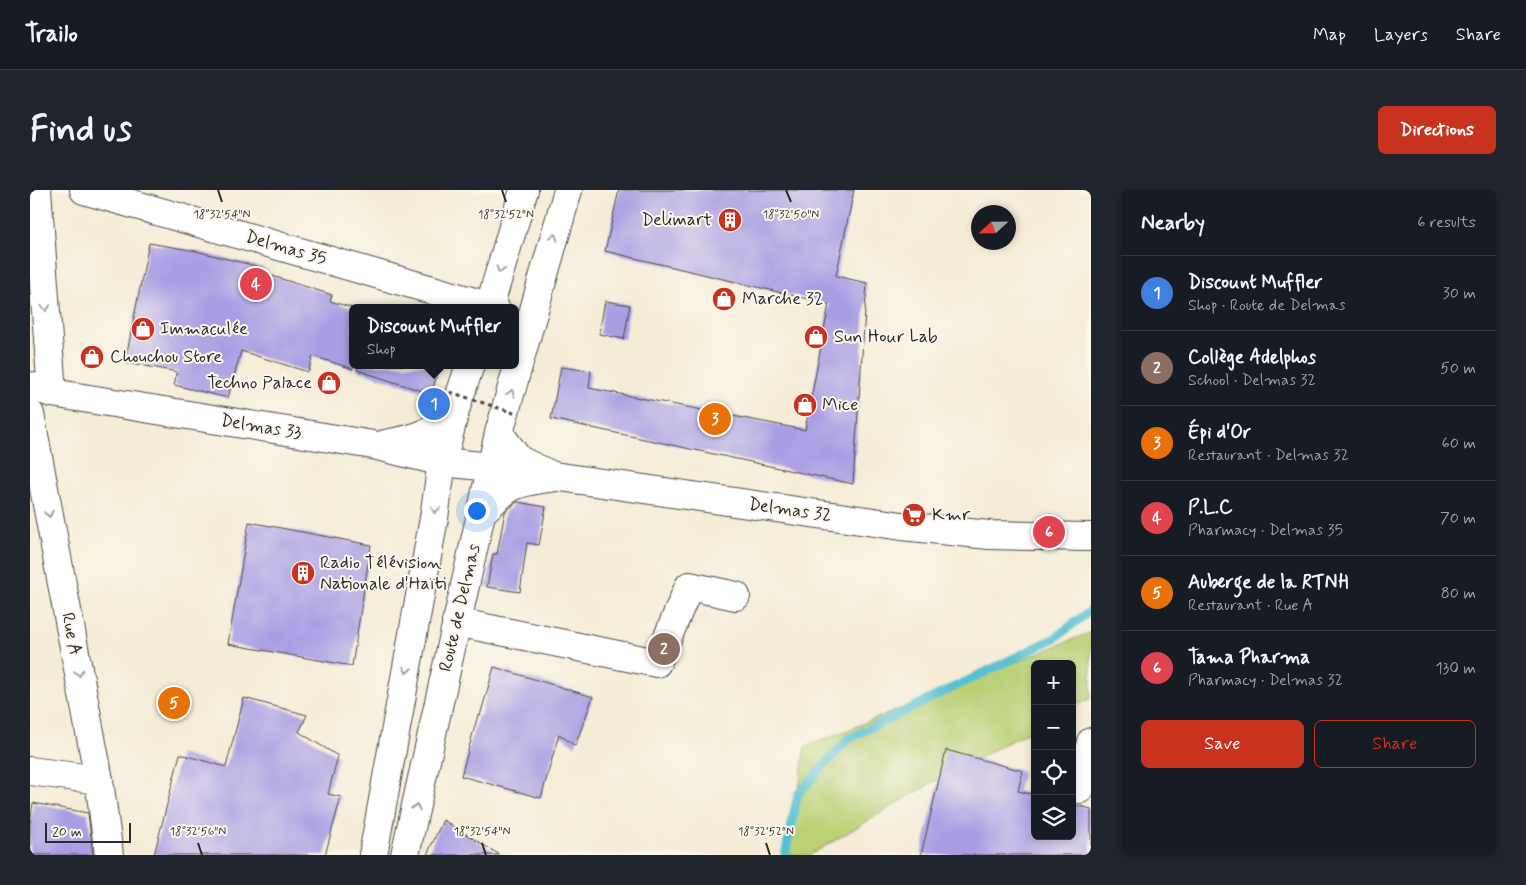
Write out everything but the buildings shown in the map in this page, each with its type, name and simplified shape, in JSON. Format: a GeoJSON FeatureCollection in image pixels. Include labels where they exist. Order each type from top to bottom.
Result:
{"type":"FeatureCollection","features":[{"type":"Feature","properties":{"kind":"main road"},"geometry":{"type":"LineString","coordinates":[[37,190],[41,389]]}},
{"type":"Feature","properties":{"kind":"main road","name":"Delmas 35"},"geometry":{"type":"LineString","coordinates":[[84,190],[481,304]]}},
{"type":"Feature","properties":{"kind":"main road"},"geometry":{"type":"LineString","coordinates":[[492,304],[524,190]]}},
{"type":"Feature","properties":{"kind":"main road","name":"Route de Delmas"},"geometry":{"type":"LineString","coordinates":[[519,340],[523,315],[568,190]]}},
{"type":"Feature","properties":{"kind":"main road"},"geometry":{"type":"LineString","coordinates":[[373,445],[412,440],[434,429],[453,399],[468,369]]}},
{"type":"Feature","properties":{"kind":"main road","name":"Route de Delmas"},"geometry":{"type":"LineString","coordinates":[[405,855],[491,467],[506,423],[514,369]]}},
{"type":"Feature","properties":{"kind":"main road","name":"Delmas 33"},"geometry":{"type":"LineString","coordinates":[[41,389],[373,445],[442,462],[491,467]]}},
{"type":"Feature","properties":{"kind":"main road"},"geometry":{"type":"LineString","coordinates":[[373,855],[453,399]]}},
{"type":"Feature","properties":{"kind":"main road","name":"Rue A"},"geometry":{"type":"LineString","coordinates":[[30,414],[99,780],[109,855]]}},
{"type":"Feature","properties":{"kind":"main road"},"geometry":{"type":"LineString","coordinates":[[506,423],[519,460],[555,477]]}},
{"type":"Feature","properties":{"kind":"main road","name":"Delmas 32"},"geometry":{"type":"LineString","coordinates":[[491,467],[902,526],[989,535],[1091,537]]}},
{"type":"Feature","properties":{"kind":"main road"},"geometry":{"type":"LineString","coordinates":[[481,513],[504,491],[518,483],[555,477]]}},
{"type":"Feature","properties":{"kind":"main road"},"geometry":{"type":"LineString","coordinates":[[456,622],[657,663],[689,586],[736,596]]}},
{"type":"Feature","properties":{"kind":"main road"},"geometry":{"type":"LineString","coordinates":[[1080,789],[1091,742]]}},
{"type":"Feature","properties":{"kind":"main road"},"geometry":{"type":"LineString","coordinates":[[30,771],[99,780]]}},
{"type":"Feature","properties":{"kind":"path"},"geometry":{"type":"LineString","coordinates":[[453,399],[506,423]]}},
{"type":"Feature","properties":{"kind":"green space"},"geometry":{"type":"Polygon","coordinates":[[[1091,632],[1091,698],[1076,706],[1076,660],[1031,660],[1031,730],[933,782],[810,855],[789,855],[805,747],[1091,632]]]}},
{"type":"Feature","properties":{"kind":"waterway"},"geometry":{"type":"LineString","coordinates":[[785,855],[798,794],[848,739],[1055,638],[1091,610]]}},
{"type":"Feature","properties":{"kind":"place","name":"Delimart"},"geometry":{"type":"Point","coordinates":[730,220]}},
{"type":"Feature","properties":{"kind":"place","name":"P.L.C"},"geometry":{"type":"Point","coordinates":[256,284]}},
{"type":"Feature","properties":{"kind":"place","name":"Marche 32"},"geometry":{"type":"Point","coordinates":[724,299]}},
{"type":"Feature","properties":{"kind":"place","name":"Immaculée"},"geometry":{"type":"Point","coordinates":[143,329]}},
{"type":"Feature","properties":{"kind":"place","name":"Sun Hour Lab"},"geometry":{"type":"Point","coordinates":[816,337]}},
{"type":"Feature","properties":{"kind":"place","name":"Chouchou Store"},"geometry":{"type":"Point","coordinates":[92,357]}},
{"type":"Feature","properties":{"kind":"place","name":"Techno Palace"},"geometry":{"type":"Point","coordinates":[329,383]}},
{"type":"Feature","properties":{"kind":"place","name":"Discount Muffler"},"geometry":{"type":"Point","coordinates":[434,404]}},
{"type":"Feature","properties":{"kind":"place","name":"Mice"},"geometry":{"type":"Point","coordinates":[805,405]}},
{"type":"Feature","properties":{"kind":"place","name":"Épi d'Or"},"geometry":{"type":"Point","coordinates":[715,419]}},
{"type":"Feature","properties":{"kind":"place","name":"Kmr"},"geometry":{"type":"Point","coordinates":[914,515]}},
{"type":"Feature","properties":{"kind":"place","name":"Tama Pharma"},"geometry":{"type":"Point","coordinates":[1049,532]}},
{"type":"Feature","properties":{"kind":"place","name":"Radio Télévision Nationale d'Haïti"},"geometry":{"type":"Point","coordinates":[303,573]}},
{"type":"Feature","properties":{"kind":"place","name":"Collège Adelphos"},"geometry":{"type":"Point","coordinates":[664,649]}},
{"type":"Feature","properties":{"kind":"place","name":"Auberge de la RTNH"},"geometry":{"type":"Point","coordinates":[174,703]}}]}
